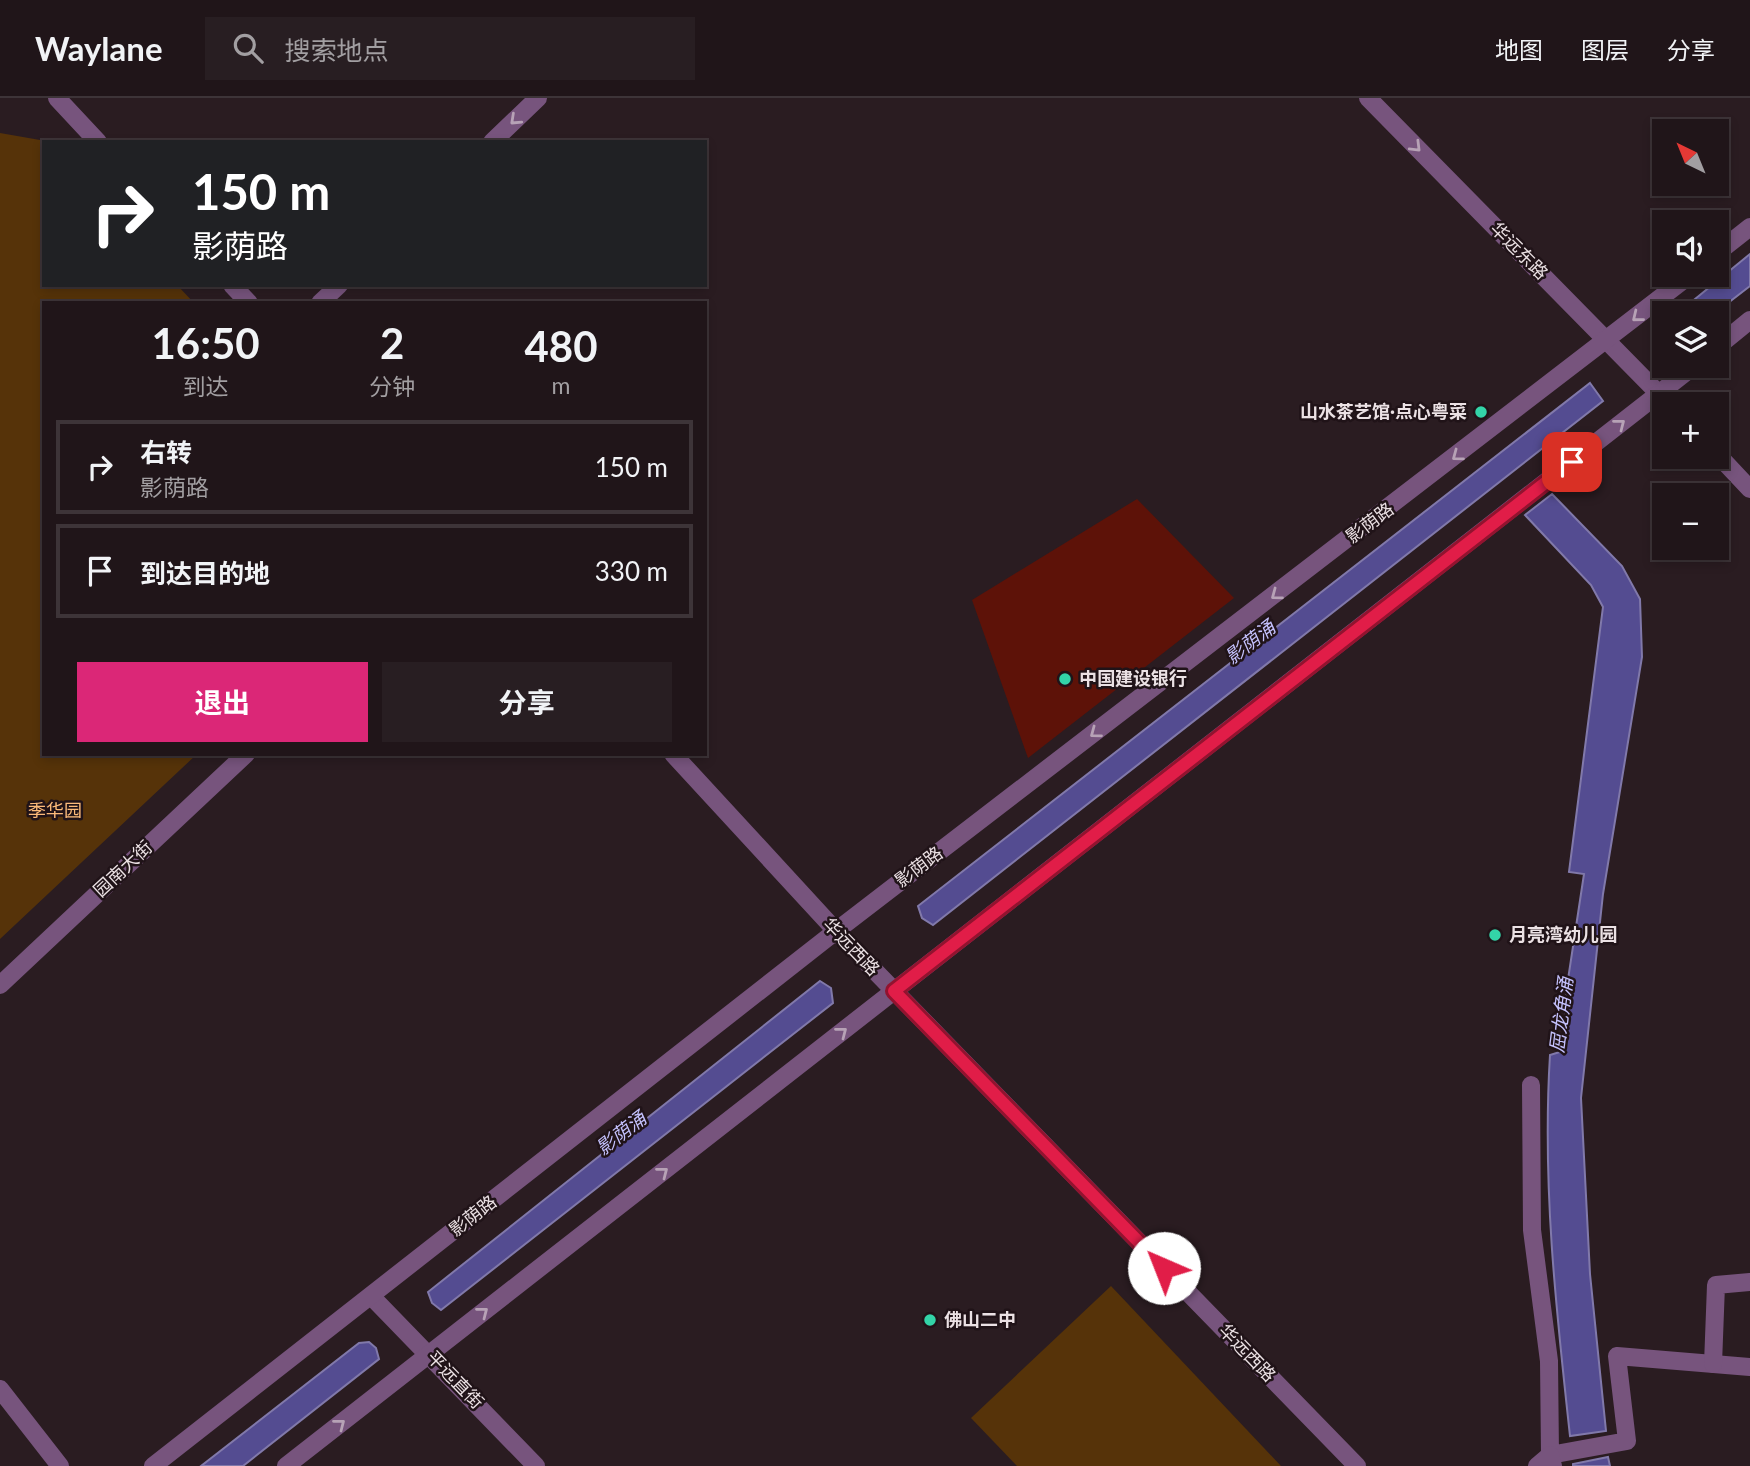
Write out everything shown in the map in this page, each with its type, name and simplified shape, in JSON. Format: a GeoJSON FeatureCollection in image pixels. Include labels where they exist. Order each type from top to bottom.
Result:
{"type":"FeatureCollection","features":[{"type":"Feature","properties":{"kind":"street"},"geometry":{"type":"LineString","coordinates":[[57,98],[96,140]]}},
{"type":"Feature","properties":{"kind":"street"},"geometry":{"type":"LineString","coordinates":[[494,140],[538,98]]}},
{"type":"Feature","properties":{"kind":"street","name":"华远东路"},"geometry":{"type":"LineString","coordinates":[[1368,98],[1657,392]]}},
{"type":"Feature","properties":{"kind":"street"},"geometry":{"type":"LineString","coordinates":[[1729,244],[1750,227]]}},
{"type":"Feature","properties":{"kind":"street"},"geometry":{"type":"LineString","coordinates":[[234,287],[247,301]]}},
{"type":"Feature","properties":{"kind":"street"},"geometry":{"type":"LineString","coordinates":[[322,301],[337,287]]}},
{"type":"Feature","properties":{"kind":"street","name":"影荫路"},"geometry":{"type":"LineString","coordinates":[[153,1466],[377,1301],[836,931],[1675,287]]}},
{"type":"Feature","properties":{"kind":"street"},"geometry":{"type":"LineString","coordinates":[[1729,337],[1750,320]]}},
{"type":"Feature","properties":{"kind":"street"},"geometry":{"type":"LineString","coordinates":[[1670,392],[1683,378]]}},
{"type":"Feature","properties":{"kind":"street"},"geometry":{"type":"LineString","coordinates":[[286,1466],[894,991],[1652,408]]}},
{"type":"Feature","properties":{"kind":"street"},"geometry":{"type":"LineString","coordinates":[[1729,467],[1750,489]]}},
{"type":"Feature","properties":{"kind":"street","name":"园南大街"},"geometry":{"type":"LineString","coordinates":[[0,985],[244,756]]}},
{"type":"Feature","properties":{"kind":"street","name":"华远西路"},"geometry":{"type":"LineString","coordinates":[[675,756],[836,931],[1357,1466]]}},
{"type":"Feature","properties":{"kind":"street"},"geometry":{"type":"LineString","coordinates":[[1531,1085],[1532,1230],[1549,1361],[1547,1462],[1627,1441],[1617,1356],[1750,1367]]}},
{"type":"Feature","properties":{"kind":"street"},"geometry":{"type":"LineString","coordinates":[[1713,1364],[1716,1285],[1750,1282]]}},
{"type":"Feature","properties":{"kind":"street","name":"平远直街"},"geometry":{"type":"LineString","coordinates":[[377,1301],[536,1466]]}},
{"type":"Feature","properties":{"kind":"street"},"geometry":{"type":"LineString","coordinates":[[0,1389],[61,1466]]}},
{"type":"Feature","properties":{"kind":"green space","name":"季华园"},"geometry":{"type":"Polygon","coordinates":[[[0,133],[42,142],[42,287],[179,287],[192,301],[42,301],[42,756],[195,756],[0,939],[0,133]]]}},
{"type":"Feature","properties":{"kind":"green space"},"geometry":{"type":"Polygon","coordinates":[[[1111,1286],[1281,1466],[1017,1466],[971,1418],[1111,1286]]]}},
{"type":"Feature","properties":{"kind":"shaded area"},"geometry":{"type":"Polygon","coordinates":[[[1750,254],[1750,286],[1729,302],[1693,301],[1710,287],[1729,287],[1729,271],[1750,254]]]}},
{"type":"Feature","properties":{"kind":"shaded area"},"geometry":{"type":"Polygon","coordinates":[[[1590,383],[1603,401],[933,925],[922,918],[918,906],[1590,383]]]}},
{"type":"Feature","properties":{"kind":"shaded area"},"geometry":{"type":"Polygon","coordinates":[[[1552,494],[1622,566],[1640,599],[1642,657],[1603,894],[1581,1098],[1590,1274],[1606,1431],[1570,1436],[1552,1246],[1548,1103],[1550,1055],[1563,1051],[1567,986],[1584,874],[1569,872],[1603,607],[1591,585],[1525,515],[1552,494]]]}},
{"type":"Feature","properties":{"kind":"shaded area"},"geometry":{"type":"Polygon","coordinates":[[[820,981],[831,988],[833,1003],[441,1310],[432,1303],[428,1292],[820,981]]]}},
{"type":"Feature","properties":{"kind":"shaded area"},"geometry":{"type":"Polygon","coordinates":[[[369,1342],[376,1348],[379,1359],[243,1466],[201,1466],[359,1343],[369,1342]]]}},
{"type":"Feature","properties":{"kind":"shaded area"},"geometry":{"type":"Polygon","coordinates":[[[1608,1457],[1610,1466],[1573,1466],[1573,1464],[1608,1457]]]}},
{"type":"Feature","properties":{"kind":"building","name":"中国建设银行"},"geometry":{"type":"Polygon","coordinates":[[[1137,499],[1234,598],[1028,758],[972,600],[1137,499]]]}},
{"type":"Feature","properties":{"kind":"place","name":"山水茶艺馆·点心粤菜"},"geometry":{"type":"Point","coordinates":[1481,412]}},
{"type":"Feature","properties":{"kind":"place","name":"中国建设银行"},"geometry":{"type":"Point","coordinates":[1065,679]}},
{"type":"Feature","properties":{"kind":"place","name":"月亮湾幼儿园"},"geometry":{"type":"Point","coordinates":[1495,935]}},
{"type":"Feature","properties":{"kind":"place","name":"佛山二中"},"geometry":{"type":"Point","coordinates":[930,1320]}},
{"type":"Feature","properties":{"kind":"route"},"geometry":{"type":"LineString","coordinates":[[1164,1268],[894,991],[1572,462]]}},
{"type":"Feature","properties":{"kind":"water label","name":"影荫涌"},"geometry":{"type":"Point","coordinates":[1250,642]}},
{"type":"Feature","properties":{"kind":"water label","name":"屈龙角涌"},"geometry":{"type":"Point","coordinates":[1561,1015]}},
{"type":"Feature","properties":{"kind":"water label","name":"影荫涌"},"geometry":{"type":"Point","coordinates":[621,1133]}}]}
